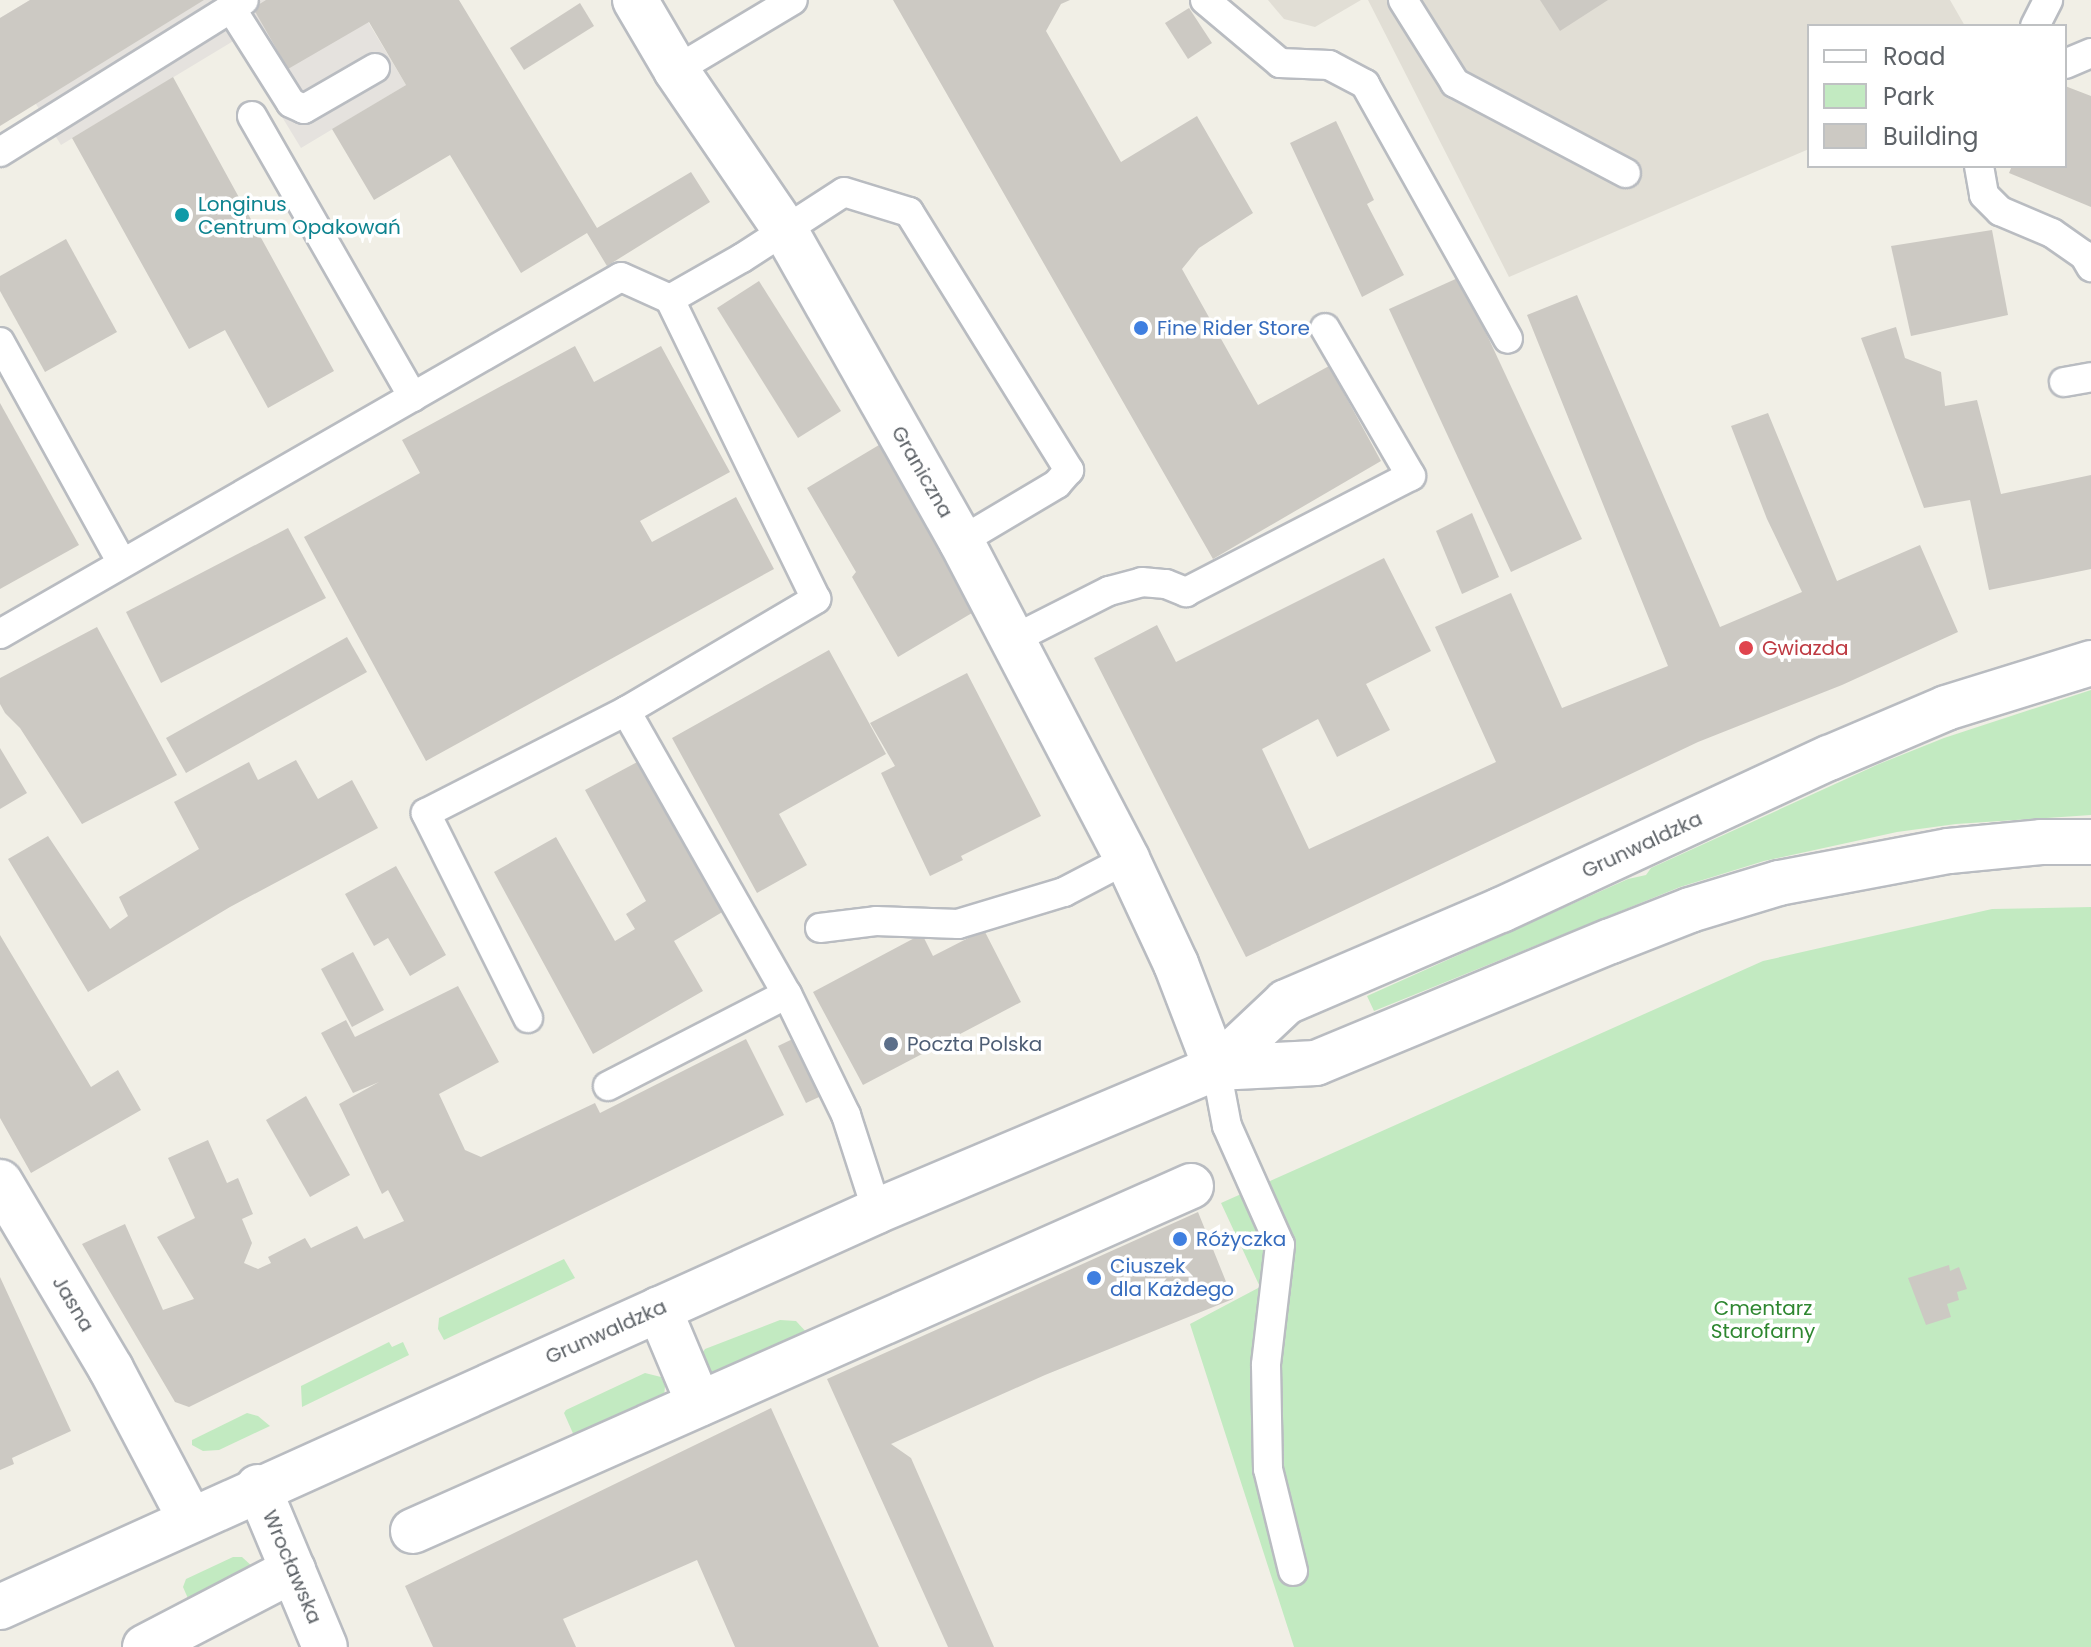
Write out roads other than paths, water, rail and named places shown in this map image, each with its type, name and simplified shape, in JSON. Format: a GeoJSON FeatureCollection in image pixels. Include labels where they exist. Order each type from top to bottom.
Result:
{"type":"FeatureCollection","features":[{"type":"Feature","properties":{"kind":"main road","name":"Graniczna"},"geometry":{"type":"LineString","coordinates":[[635,0],[676,70],[785,230],[961,541],[1127,859],[1176,964],[1216,1068]]}},
{"type":"Feature","properties":{"kind":"main road","name":"Grunwaldzka"},"geometry":{"type":"LineString","coordinates":[[1216,1068],[1286,1002],[1501,910],[1946,708],[2091,663]]}},
{"type":"Feature","properties":{"kind":"main road","name":"Grunwaldzka"},"geometry":{"type":"LineString","coordinates":[[0,1607],[258,1487],[877,1211],[1216,1068],[1316,1063],[1690,910],[1779,883],[1949,851],[2091,842]]}},
{"type":"Feature","properties":{"kind":"main road","name":"Jasna"},"geometry":{"type":"LineString","coordinates":[[0,1182],[143,1427],[190,1519]]}},
{"type":"Feature","properties":{"kind":"main road"},"geometry":{"type":"LineString","coordinates":[[413,1531],[1191,1186]]}},
{"type":"Feature","properties":{"kind":"main road"},"geometry":{"type":"LineString","coordinates":[[659,1309],[699,1404]]}},
{"type":"Feature","properties":{"kind":"main road","name":"Wrocławska"},"geometry":{"type":"LineString","coordinates":[[258,1487],[325,1647]]}},
{"type":"Feature","properties":{"kind":"main road"},"geometry":{"type":"LineString","coordinates":[[145,1647],[293,1570]]}},
{"type":"Feature","properties":{"kind":"lane"},"geometry":{"type":"LineString","coordinates":[[676,70],[793,0]]}},
{"type":"Feature","properties":{"kind":"lane"},"geometry":{"type":"LineString","coordinates":[[1205,0],[1280,63],[1329,65],[1365,84],[1508,339]]}},
{"type":"Feature","properties":{"kind":"lane"},"geometry":{"type":"LineString","coordinates":[[1403,0],[1455,83],[1626,173]]}},
{"type":"Feature","properties":{"kind":"lane"},"geometry":{"type":"LineString","coordinates":[[2036,24],[2048,0]]}},
{"type":"Feature","properties":{"kind":"lane"},"geometry":{"type":"LineString","coordinates":[[0,152],[237,4],[291,103],[304,109],[375,68]]}},
{"type":"Feature","properties":{"kind":"lane"},"geometry":{"type":"LineString","coordinates":[[2067,63],[2091,53]]}},
{"type":"Feature","properties":{"kind":"lane"},"geometry":{"type":"LineString","coordinates":[[252,116],[413,397]]}},
{"type":"Feature","properties":{"kind":"lane"},"geometry":{"type":"LineString","coordinates":[[1979,168],[1984,195],[2000,211],[2052,233],[2084,255],[2091,267]]}},
{"type":"Feature","properties":{"kind":"lane"},"geometry":{"type":"LineString","coordinates":[[670,299],[844,192],[909,212],[1069,470],[1057,484],[961,541]]}},
{"type":"Feature","properties":{"kind":"lane"},"geometry":{"type":"LineString","coordinates":[[0,634],[621,277],[670,299],[816,599],[626,711],[426,813],[528,1018]]}},
{"type":"Feature","properties":{"kind":"lane"},"geometry":{"type":"LineString","coordinates":[[1012,640],[1109,591],[1142,582],[1166,584],[1186,592],[1411,476],[1325,328]]}},
{"type":"Feature","properties":{"kind":"lane"},"geometry":{"type":"LineString","coordinates":[[0,342],[122,563]]}},
{"type":"Feature","properties":{"kind":"lane"},"geometry":{"type":"LineString","coordinates":[[626,711],[787,994],[846,1115],[877,1211]]}},
{"type":"Feature","properties":{"kind":"lane"},"geometry":{"type":"LineString","coordinates":[[820,928],[876,921],[958,924],[1064,892],[1127,859]]}},
{"type":"Feature","properties":{"kind":"lane"},"geometry":{"type":"LineString","coordinates":[[608,1086],[787,994]]}},
{"type":"Feature","properties":{"kind":"lane"},"geometry":{"type":"LineString","coordinates":[[1216,1068],[1227,1126],[1280,1245],[1266,1365],[1268,1469],[1293,1571]]}},
{"type":"Feature","properties":{"kind":"place","name":"Longinus Centrum Opakowań"},"geometry":{"type":"Point","coordinates":[182,215]}},
{"type":"Feature","properties":{"kind":"place","name":"Fine Rider Store"},"geometry":{"type":"Point","coordinates":[1141,328]}},
{"type":"Feature","properties":{"kind":"place","name":"Gwiazda"},"geometry":{"type":"Point","coordinates":[1746,648]}},
{"type":"Feature","properties":{"kind":"place","name":"Poczta Polska"},"geometry":{"type":"Point","coordinates":[891,1044]}},
{"type":"Feature","properties":{"kind":"place","name":"Różyczka"},"geometry":{"type":"Point","coordinates":[1180,1239]}},
{"type":"Feature","properties":{"kind":"place","name":"Ciuszek dla Każdego"},"geometry":{"type":"Point","coordinates":[1094,1278]}},
{"type":"Feature","properties":{"kind":"park label","name":"Cmentarz Starofarny"},"geometry":{"type":"Point","coordinates":[1763,1320]}}]}
